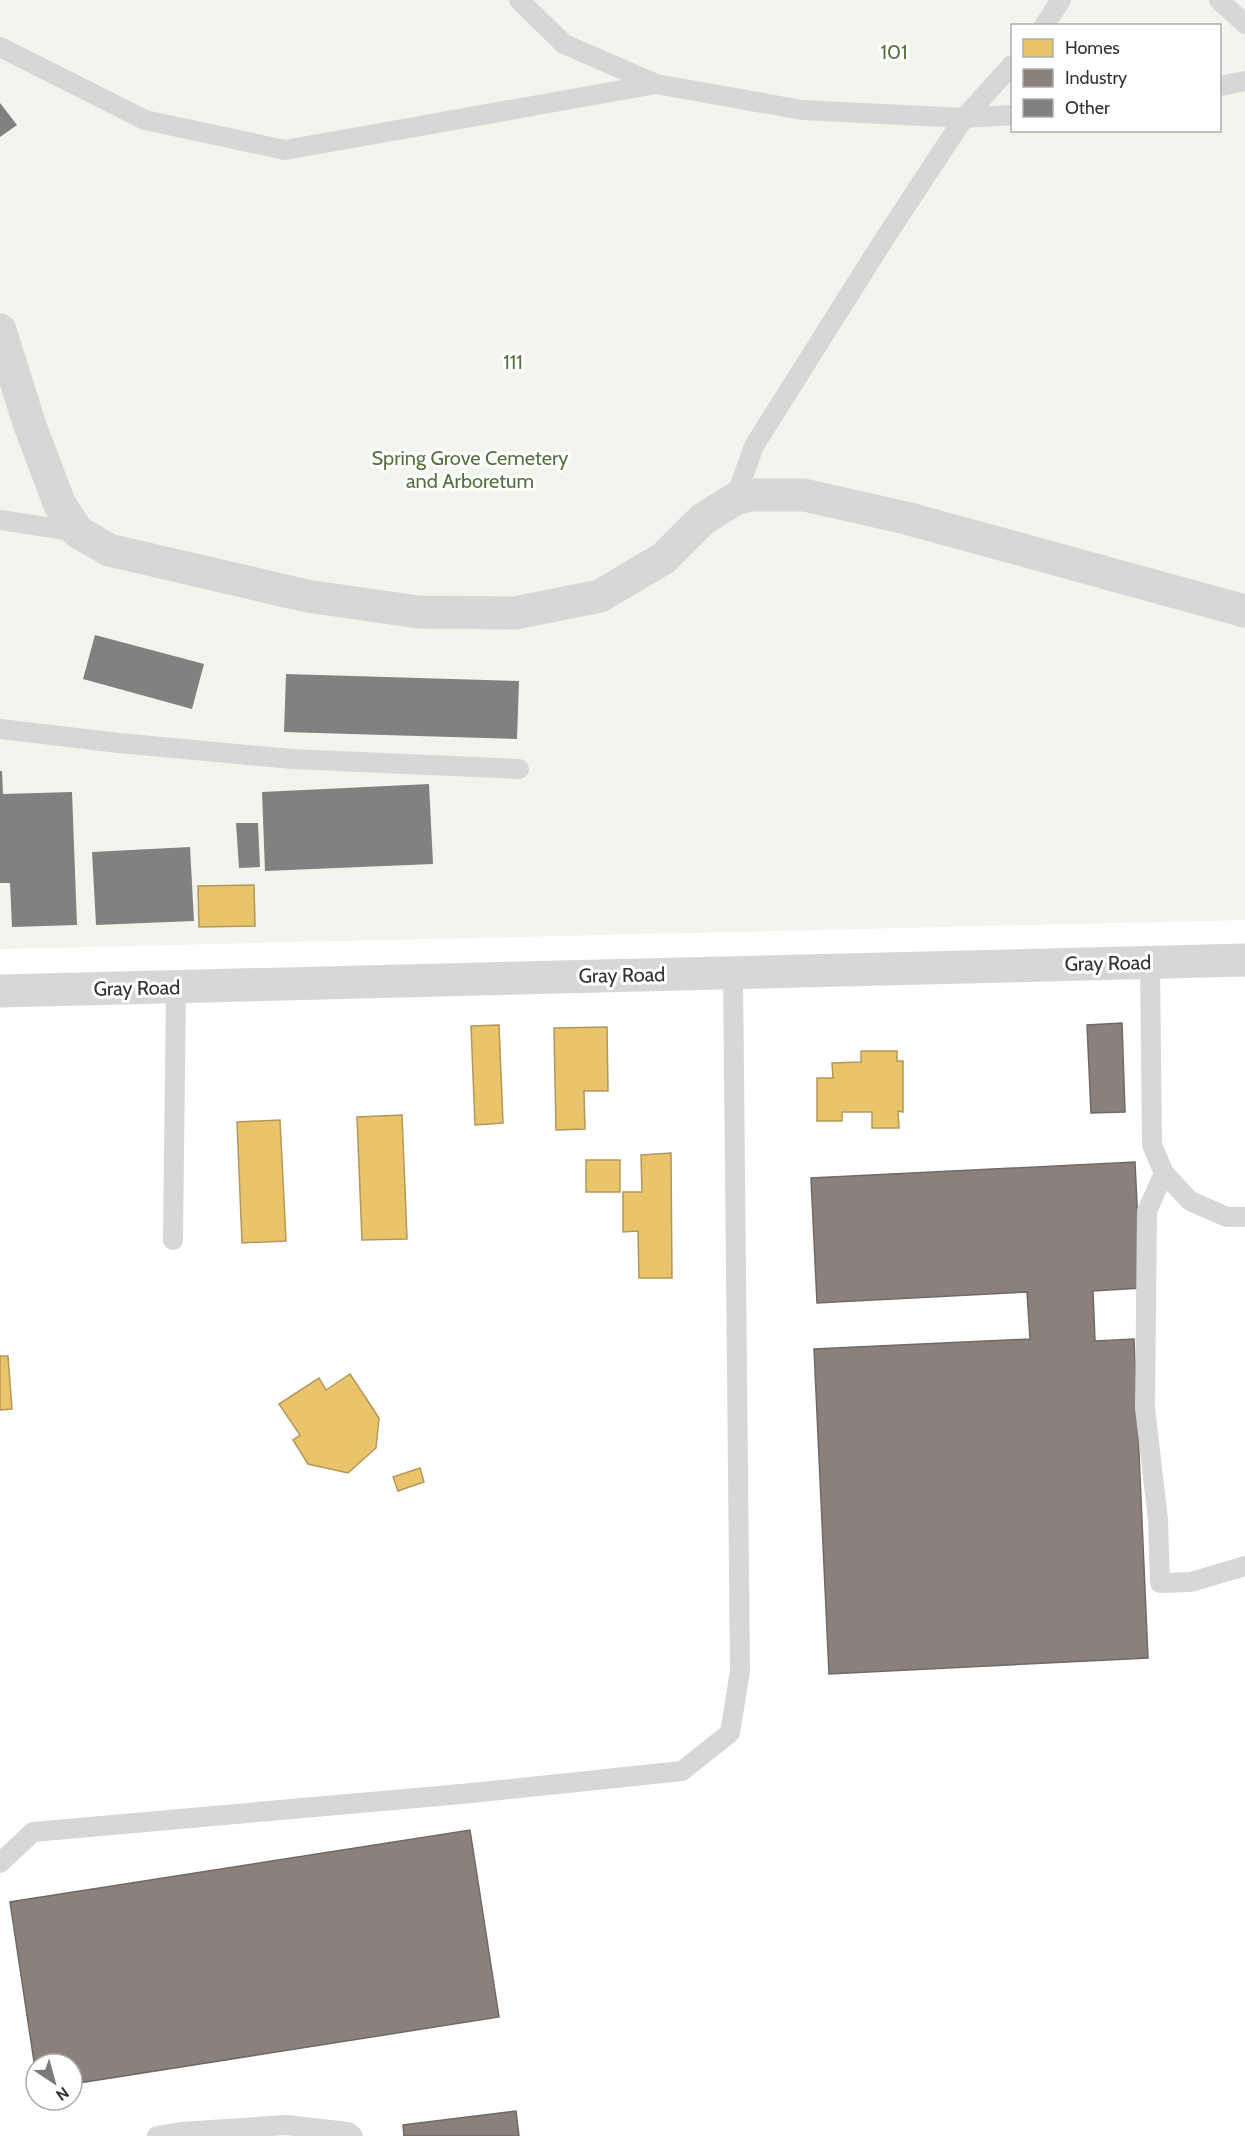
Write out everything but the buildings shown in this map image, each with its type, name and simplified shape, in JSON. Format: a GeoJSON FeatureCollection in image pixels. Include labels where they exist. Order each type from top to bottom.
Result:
{"type":"FeatureCollection","features":[{"type":"Feature","properties":{"kind":"street"},"geometry":{"type":"LineString","coordinates":[[0,330],[29,423],[60,505],[78,532],[109,550],[307,596],[418,612],[514,613],[600,596],[663,558],[703,519],[735,499],[751,495],[804,495],[906,518],[1245,611]]}},
{"type":"Feature","properties":{"kind":"street","name":"Gray Road"},"geometry":{"type":"LineString","coordinates":[[0,991],[1245,960]]}},
{"type":"Feature","properties":{"kind":"lane"},"geometry":{"type":"LineString","coordinates":[[519,0],[564,44],[656,84],[802,110],[964,118],[1011,115]]}},
{"type":"Feature","properties":{"kind":"lane"},"geometry":{"type":"LineString","coordinates":[[1045,24],[1061,0]]}},
{"type":"Feature","properties":{"kind":"lane"},"geometry":{"type":"LineString","coordinates":[[1219,0],[1245,24]]}},
{"type":"Feature","properties":{"kind":"lane"},"geometry":{"type":"LineString","coordinates":[[0,47],[145,120],[285,150],[656,84]]}},
{"type":"Feature","properties":{"kind":"lane"},"geometry":{"type":"LineString","coordinates":[[735,499],[754,446],[883,241],[964,118],[1011,66]]}},
{"type":"Feature","properties":{"kind":"lane"},"geometry":{"type":"LineString","coordinates":[[1221,86],[1245,81]]}},
{"type":"Feature","properties":{"kind":"lane"},"geometry":{"type":"LineString","coordinates":[[0,520],[78,532]]}},
{"type":"Feature","properties":{"kind":"lane"},"geometry":{"type":"LineString","coordinates":[[0,729],[292,759],[519,769]]}},
{"type":"Feature","properties":{"kind":"lane"},"geometry":{"type":"LineString","coordinates":[[1150,962],[1152,1145],[1164,1173],[1190,1201],[1227,1217],[1245,1217]]}},
{"type":"Feature","properties":{"kind":"lane"},"geometry":{"type":"LineString","coordinates":[[0,1863],[33,1832],[472,1793],[681,1771],[730,1733],[740,1671],[733,973]]}},
{"type":"Feature","properties":{"kind":"lane"},"geometry":{"type":"LineString","coordinates":[[173,1240],[176,987]]}},
{"type":"Feature","properties":{"kind":"lane"},"geometry":{"type":"LineString","coordinates":[[1164,1173],[1147,1211],[1146,1222],[1145,1408],[1158,1520],[1160,1583],[1191,1582],[1245,1566]]}},
{"type":"Feature","properties":{"kind":"lane"},"geometry":{"type":"LineString","coordinates":[[157,2136],[181,2132],[286,2125],[348,2132],[353,2136]]}},
{"type":"Feature","properties":{"kind":"green space","name":"Spring Grove Cemetery and Arboretum"},"geometry":{"type":"Polygon","coordinates":[[[0,0],[1245,0],[1245,920],[0,949],[0,0]]]}},
{"type":"Feature","properties":{"kind":"park label","name":"101"},"geometry":{"type":"Point","coordinates":[894,52]}},
{"type":"Feature","properties":{"kind":"park label","name":"111"},"geometry":{"type":"Point","coordinates":[513,362]}}]}
